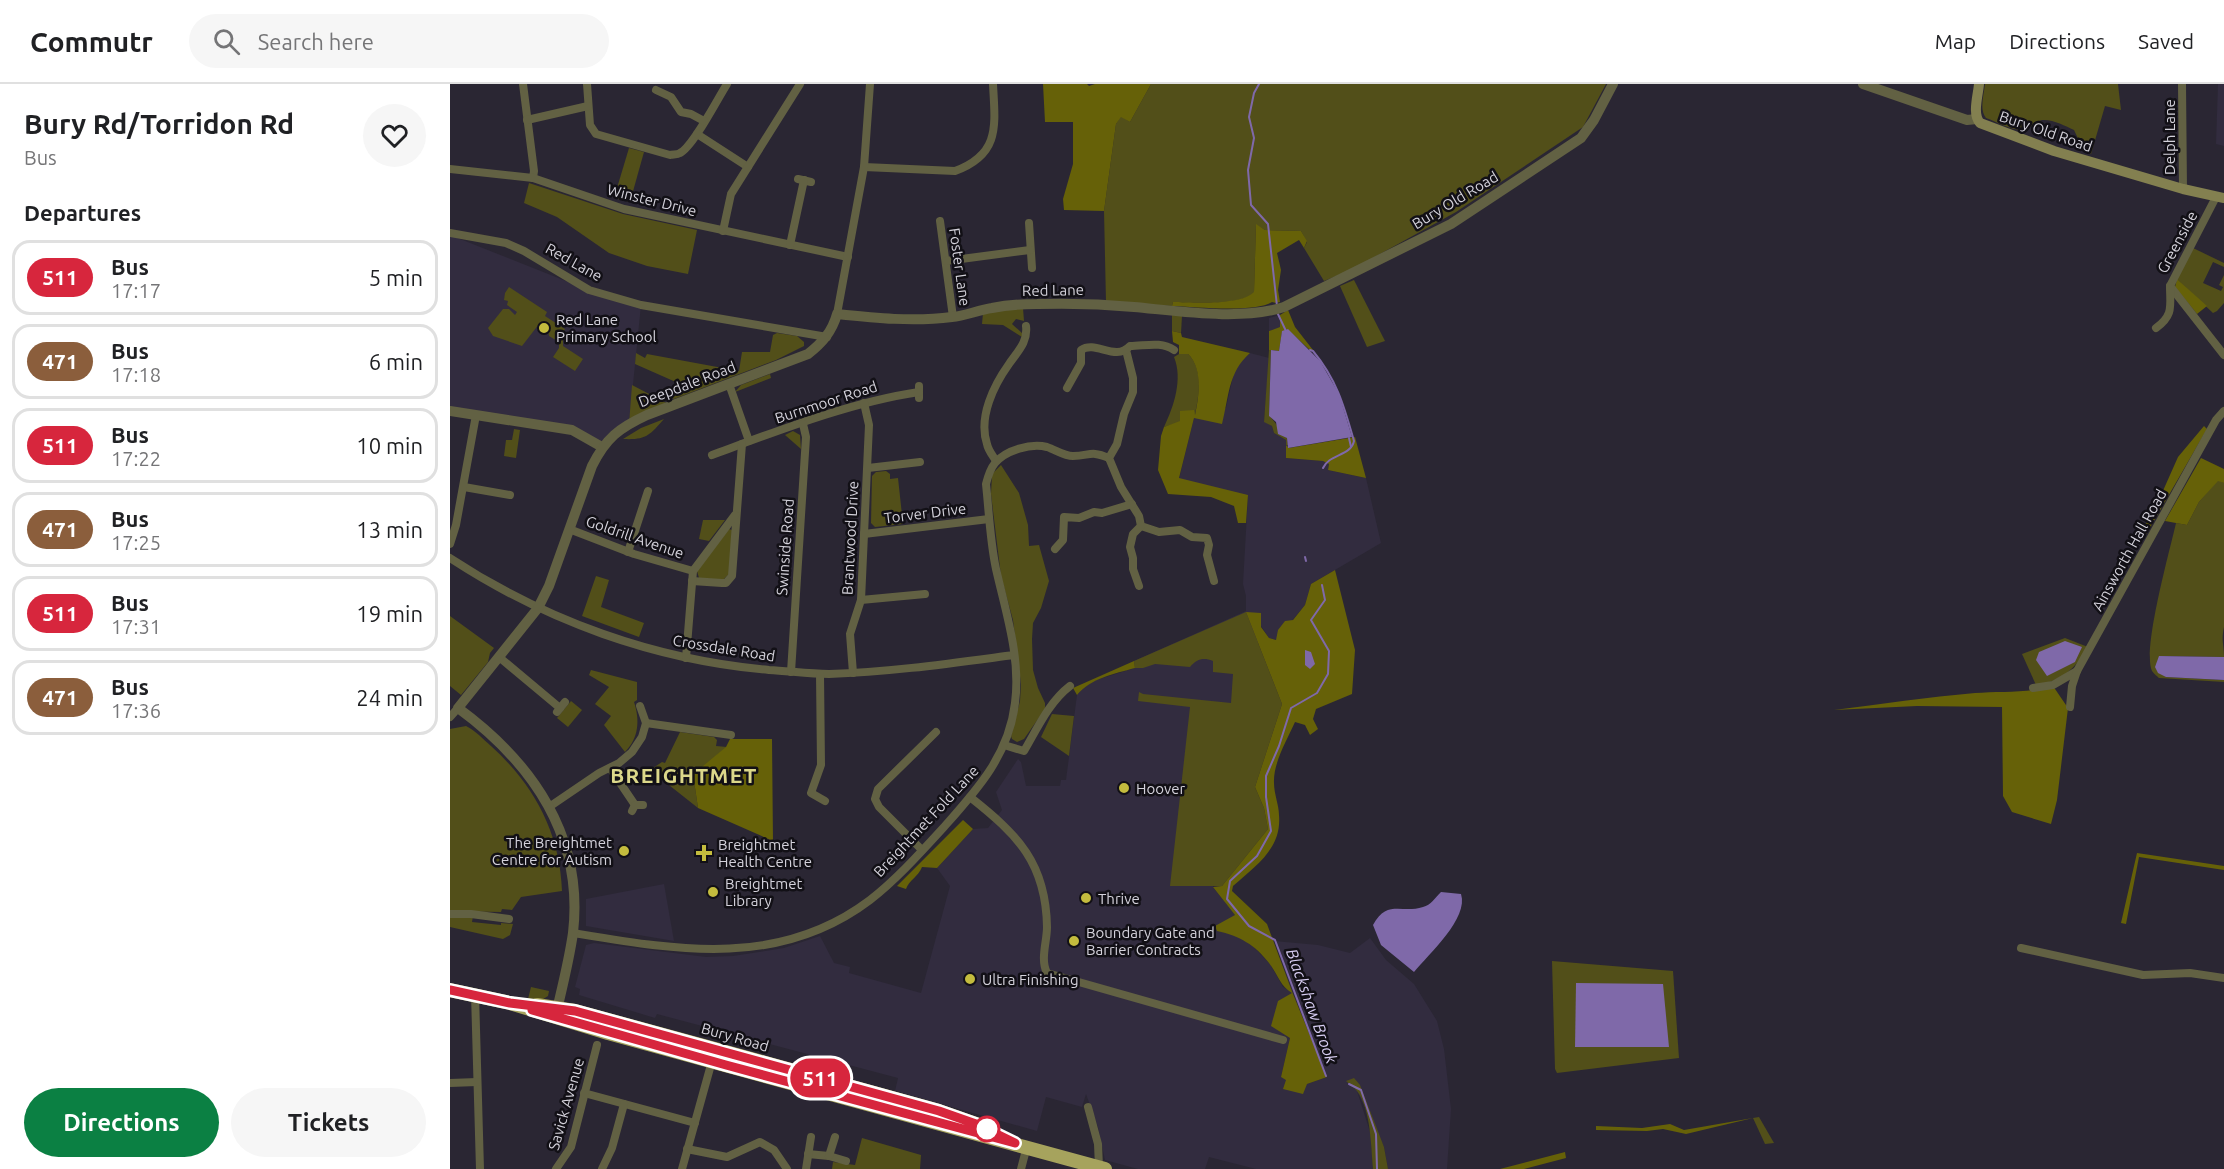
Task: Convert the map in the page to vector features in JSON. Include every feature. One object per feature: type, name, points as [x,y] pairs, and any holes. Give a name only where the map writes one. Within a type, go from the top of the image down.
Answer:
[{"type":"highway","name":"Bury Road","points":[[450,990],[554,1012],[939,1111],[976,1124],[1021,1145],[1102,1168]]},
{"type":"highway","name":"Bury Road","points":[[554,1012],[575,1011],[714,1055]]},
{"type":"main road","points":[[1977,119],[1979,84]]},
{"type":"main road","name":"Bury Old Road","points":[[1977,119],[1986,126],[2054,151],[2220,198]]},
{"type":"street","points":[[523,84],[533,178]]},
{"type":"street","points":[[587,84],[590,125],[596,134],[670,155],[680,153],[697,134],[727,84]]},
{"type":"street","points":[[723,231],[731,194],[800,84]]},
{"type":"street","name":"Deepdale Road","points":[[454,713],[538,608],[549,586],[592,466],[602,447],[613,435],[628,424],[807,354],[827,337],[837,315],[864,167],[870,84]]},
{"type":"street","points":[[864,167],[955,171],[969,166],[980,158],[993,138],[995,125],[993,84]]},
{"type":"street","name":"Bury Old Road","points":[[1269,312],[1284,307],[1450,224],[1581,138],[1594,120],[1613,84]]},
{"type":"street","name":"Bury Old Road","points":[[1863,84],[1967,120],[1977,119]]},
{"type":"street","name":"Delph Lane","points":[[2182,84],[2183,189]]},
{"type":"street","points":[[654,90],[671,97],[681,112],[704,121]]},
{"type":"street","points":[[527,120],[588,106]]},
{"type":"street","points":[[677,121],[681,112]]},
{"type":"street","points":[[697,134],[748,167]]},
{"type":"street","name":"Winster Drive","points":[[450,169],[533,178],[624,209],[848,257]]},
{"type":"street","points":[[790,245],[804,180]]},
{"type":"street","name":"Greenside","points":[[2220,198],[2170,286],[2224,355]]},
{"type":"street","name":"Foster Lane","points":[[940,221],[953,317]]},
{"type":"street","points":[[1029,223],[1032,268]]},
{"type":"street","name":"Red Lane","points":[[450,233],[506,243],[524,251],[589,290],[641,305],[827,337]]},
{"type":"street","points":[[946,261],[1030,250]]},
{"type":"street","points":[[2156,328],[2167,320],[2170,310],[2170,286]]},
{"type":"street","name":"Red Lane","points":[[837,315],[891,320],[953,317],[992,308],[1083,303],[1185,312],[1269,312]]},
{"type":"street","points":[[1026,326],[1026,339],[1002,374],[988,405],[985,426],[987,445],[996,461],[1025,447],[1035,445],[1072,457],[1091,453],[1109,458]]},
{"type":"street","points":[[1066,390],[1081,363],[1081,350],[1092,346],[1115,353],[1126,350],[1130,346],[1156,344],[1168,346],[1174,350]]},
{"type":"street","points":[[1109,458],[1117,444],[1124,414],[1133,392],[1133,378],[1126,350]]},
{"type":"street","points":[[692,581],[722,583],[732,576],[736,513],[745,442],[729,384]]},
{"type":"street","name":"Burnmoor Road","points":[[721,462],[716,454],[745,442],[864,403],[919,392]]},
{"type":"street","name":"Brantwood Drive","points":[[854,672],[851,630],[861,600],[870,425],[864,403]]},
{"type":"street","points":[[450,411],[572,430],[602,447]]},
{"type":"street","name":"Ainsworth Hall Road","points":[[2070,707],[2072,686],[2077,671],[2216,420],[2224,411]]},
{"type":"street","points":[[450,544],[464,487],[476,415]]},
{"type":"street","name":"Swinside Road","points":[[791,672],[806,437],[803,424]]},
{"type":"street","points":[[1109,458],[1121,487],[1139,516],[1141,526]]},
{"type":"street","name":"Breightmet Fold Lane","points":[[573,933],[690,950],[741,950],[803,935],[845,916],[869,900],[922,850],[970,797],[990,773],[1004,745],[1015,703],[1014,655],[1009,618],[996,568],[986,484],[989,472],[996,461]]},
{"type":"street","points":[[868,468],[920,462]]},
{"type":"street","points":[[893,465],[894,475]]},
{"type":"street","points":[[464,487],[510,495]]},
{"type":"street","points":[[628,552],[648,492]]},
{"type":"street","points":[[1055,551],[1063,540],[1061,516],[1079,518],[1094,512],[1102,513],[1132,504]]},
{"type":"street","points":[[686,658],[693,571],[736,513]]},
{"type":"street","name":"Torver Drive","points":[[864,534],[989,519]]},
{"type":"street","points":[[1141,526],[1159,532],[1180,530],[1192,537],[1207,538],[1209,545],[1207,555],[1214,582]]},
{"type":"street","points":[[1139,588],[1132,569],[1133,558],[1130,547],[1133,534],[1141,526]]},
{"type":"street","name":"Goldrill Avenue","points":[[569,529],[628,552],[693,571]]},
{"type":"street","name":"Crossdale Road","points":[[450,558],[538,608],[625,642],[686,658],[737,667],[820,674],[934,666],[1014,655]]},
{"type":"street","points":[[861,600],[925,594]]},
{"type":"street","points":[[499,657],[561,707]]},
{"type":"street","points":[[2033,688],[2053,685],[2077,671]]},
{"type":"street","points":[[820,674],[821,761],[820,771],[811,793],[825,801]]},
{"type":"street","points":[[1004,745],[1024,751],[1053,703],[1070,686]]},
{"type":"street","points":[[549,807],[632,752],[642,737],[646,723],[640,706]]},
{"type":"street","points":[[454,713],[511,753],[549,807],[565,843],[571,868],[573,933],[565,992],[575,1011]]},
{"type":"street","points":[[646,723],[726,736]]},
{"type":"street","points":[[922,850],[879,807],[875,799],[878,789],[936,732]]},
{"type":"street","points":[[910,745],[916,752]]},
{"type":"street","points":[[610,768],[636,807]]},
{"type":"street","points":[[970,797],[1014,834],[1036,867],[1043,887],[1046,910],[1044,959],[1047,973],[1283,1040]]},
{"type":"street","points":[[450,914],[509,919]]},
{"type":"street","points":[[2021,948],[2143,975],[2190,973],[2224,978]]},
{"type":"street","points":[[554,1012],[567,967]]},
{"type":"street","points":[[474,994],[480,1169]]},
{"type":"street","name":"Savick Avenue","points":[[556,1169],[571,1147],[597,1045]]},
{"type":"street","points":[[682,1169],[714,1055]]},
{"type":"street","points":[[450,1083],[477,1082]]},
{"type":"street","points":[[585,1093],[695,1123]]},
{"type":"street","points":[[602,1169],[612,1148],[624,1104]]},
{"type":"street","points":[[1088,1107],[1102,1168]]},
{"type":"street","points":[[760,1133],[760,1142]]},
{"type":"street","points":[[806,1169],[811,1137]]},
{"type":"street","points":[[830,1156],[836,1137]]},
{"type":"street","points":[[687,1149],[727,1157],[760,1142]]},
{"type":"street","points":[[760,1142],[774,1150],[789,1168]]},
{"type":"street","points":[[1021,1145],[1021,1169]]},
{"type":"street","points":[[808,1154],[830,1156],[846,1161]]},
{"type":"shaded area","points":[[1043,84],[1087,84],[1089,86],[1095,84],[1151,84],[1130,122],[1121,117],[1116,124],[1104,211],[1064,210],[1063,199],[1073,164],[1073,122],[1045,122]]},
{"type":"shaded area","points":[[1151,84],[1606,84],[1583,127],[1456,212],[1351,270],[1324,281],[1304,248],[1307,242],[1301,231],[1265,230],[1256,225],[1254,293],[1247,297],[1227,302],[1173,302],[1172,306],[1106,302],[1104,211],[1116,124],[1121,116],[1130,122]]},
{"type":"shaded area","points":[[1985,84],[2118,84],[2121,110],[2105,106],[2091,154],[2081,145],[2074,130],[2055,122],[2040,120],[2028,129],[2020,130],[1986,118],[1982,106]]},
{"type":"shaded area","points":[[2218,84],[2224,84],[2224,146],[2216,144]]},
{"type":"shaded area","points":[[629,148],[644,152],[630,202],[614,198]]},
{"type":"shaded area","points":[[529,183],[623,214],[697,230],[688,274],[647,266],[609,253],[557,217],[524,203]]},
{"type":"shaded area","points":[[1256,224],[1265,230],[1301,231],[1307,241],[1304,248],[1299,240],[1277,253],[1281,270],[1278,290],[1280,302],[1239,308],[1172,306],[1173,302],[1227,301],[1254,292]]},
{"type":"shaded area","name":"Red Lane Primary School","points":[[450,235],[596,293],[641,305],[629,424],[602,447],[584,436],[450,411]]},
{"type":"shaded area","points":[[2193,248],[2224,263],[2224,267],[2213,262],[2203,283],[2221,291],[2223,287],[2219,285],[2224,275],[2224,303],[2213,313],[2177,279]]},
{"type":"shaded area","points":[[2177,279],[2207,306],[2197,314],[2175,287]]},
{"type":"shaded area","points":[[1354,280],[1385,341],[1367,347],[1340,286]]},
{"type":"shaded area","points":[[509,287],[547,312],[545,316],[565,329],[563,346],[583,359],[575,371],[553,357],[559,348],[559,342],[549,336],[548,330],[539,324],[522,346],[493,336],[488,328],[503,309],[509,309],[515,315],[517,312],[507,305],[508,301],[504,300]]},
{"type":"shaded area","points":[[1023,308],[1024,321],[1016,319],[1012,324],[1022,333],[1022,337],[1003,325],[982,324],[983,313]]},
{"type":"shaded area","points":[[1288,310],[1295,327],[1313,350],[1310,350],[1287,329],[1282,332],[1279,351],[1269,350],[1269,331],[1280,327],[1280,315]]},
{"type":"shaded area","points":[[1172,315],[1182,316],[1181,333],[1172,331]]},
{"type":"shaded area","points":[[1280,315],[1281,327],[1269,331],[1269,318]]},
{"type":"shaded area","points":[[1288,329],[1320,361],[1339,394],[1352,437],[1288,448],[1287,438],[1278,434],[1276,422],[1269,416],[1271,350],[1279,351],[1282,331]]},
{"type":"shaded area","points":[[1172,331],[1181,333],[1182,337],[1250,353],[1237,368],[1233,377],[1222,424],[1194,418],[1179,478],[1248,495],[1246,523],[1238,523],[1234,506],[1211,497],[1168,494],[1158,470],[1164,427],[1180,421],[1180,411],[1194,410],[1195,415],[1198,400],[1199,383],[1196,367],[1188,354],[1179,354],[1179,345],[1173,342]]},
{"type":"shaded area","points":[[777,333],[797,336],[804,342],[804,346],[776,360],[674,399],[672,398],[678,383],[635,364],[636,353],[645,358],[647,354],[739,371],[742,352],[770,352],[773,335]]},
{"type":"shaded area","points":[[1269,350],[1271,350],[1269,415],[1287,438],[1288,445],[1286,445],[1286,440],[1274,433],[1272,426],[1264,422]]},
{"type":"shaded area","points":[[1250,353],[1269,358],[1264,421],[1272,426],[1274,433],[1286,440],[1286,458],[1323,461],[1329,463],[1328,470],[1366,478],[1381,543],[1311,584],[1305,605],[1276,640],[1269,638],[1261,626],[1213,887],[1235,915],[1218,931],[1236,935],[1248,941],[1270,964],[1283,987],[1292,992],[1274,941],[1318,945],[1350,953],[1370,938],[1386,960],[1414,984],[1437,1021],[1444,1049],[1451,1109],[1447,1169],[1388,1169],[1384,1147],[1357,1091],[1371,1135],[1373,1169],[1256,1169],[1209,1157],[1205,1169],[1138,1169],[1105,1160],[1098,1127],[1086,1094],[1082,1107],[1046,1097],[1037,1131],[895,1091],[898,1078],[657,1014],[655,1018],[579,995],[580,989],[575,987],[586,945],[594,943],[706,957],[733,956],[784,948],[820,936],[834,963],[850,967],[849,973],[921,993],[950,886],[937,868],[973,829],[988,828],[1002,810],[996,792],[1018,759],[1021,762],[1026,786],[1060,786],[1061,780],[1066,780],[1077,695],[1083,687],[1096,680],[1135,668],[1134,661],[1246,611],[1243,584],[1248,496],[1179,479],[1194,418],[1226,408],[1234,372],[1240,362]],"holes":[[[1293,994],[1327,1077],[1307,1084],[1281,1077],[1290,1038],[1276,1027]]]},
{"type":"shaded area","points":[[1179,354],[1188,354],[1196,368],[1199,393],[1196,410],[1194,418],[1164,427],[1176,392],[1178,374],[1174,357]]},
{"type":"shaded area","points":[[770,374],[771,378],[735,392],[741,385]]},
{"type":"shaded area","points":[[632,385],[672,406],[629,424]]},
{"type":"shaded area","points":[[664,419],[642,438],[623,439],[641,428]]},
{"type":"shaded area","points":[[2204,426],[2207,429],[2144,538],[2140,535],[2178,457]]},
{"type":"shaded area","points":[[514,429],[520,430],[516,458],[504,456],[506,440],[512,440]]},
{"type":"shaded area","points":[[793,431],[800,435],[801,449],[785,435]]},
{"type":"shaded area","points":[[1355,437],[1366,478],[1328,470],[1329,464],[1323,461],[1286,458],[1286,445],[1289,448]]},
{"type":"shaded area","points":[[2201,458],[2224,469],[2224,483],[2218,481],[2199,502],[2187,525],[2165,521]]},
{"type":"shaded area","points":[[1001,465],[1019,493],[1028,525],[1029,546],[1039,545],[1049,581],[1041,608],[1033,623],[1032,639],[1033,670],[1045,709],[1024,739],[1017,742],[1011,736],[1020,701],[1021,684],[1013,620],[1001,576],[991,494],[992,474]]},
{"type":"shaded area","points":[[886,471],[890,474],[890,479],[898,478],[903,524],[875,527],[871,523],[872,476],[876,472]]},
{"type":"shaded area","points":[[2218,480],[2224,483],[2224,657],[2159,656],[2166,677],[2224,680],[2224,682],[2159,678],[2152,671],[2151,643],[2158,599],[2176,523],[2187,525],[2199,502]]},
{"type":"shaded area","points":[[703,520],[725,520],[709,541],[699,539]]},
{"type":"shaded area","points":[[729,529],[732,530],[730,573],[723,580],[699,578],[697,571]]},
{"type":"shaded area","points":[[1335,570],[1355,650],[1352,694],[1316,709],[1313,719],[1318,729],[1310,735],[1305,725],[1295,722],[1281,752],[1274,775],[1279,815],[1276,838],[1265,856],[1233,886],[1232,891],[1267,924],[1327,1077],[1307,1084],[1303,1094],[1283,1089],[1286,1080],[1281,1077],[1290,1038],[1271,1026],[1278,1001],[1292,993],[1282,984],[1264,957],[1252,946],[1217,931],[1215,926],[1235,915],[1213,887],[1222,886],[1268,829],[1264,808],[1255,787],[1282,704],[1246,612],[1261,613],[1261,627],[1269,638],[1276,640],[1278,630],[1285,621],[1293,620],[1305,605],[1311,584]]},
{"type":"shaded area","points":[[596,576],[609,580],[601,607],[644,623],[639,637],[582,616]]},
{"type":"shaded area","points":[[1246,612],[1282,704],[1255,787],[1264,808],[1268,829],[1222,886],[1170,886],[1190,707],[1138,701],[1139,692],[1231,703],[1233,674],[1213,672],[1213,661],[1206,659],[1190,667],[1155,664],[1135,668],[1134,661]]},
{"type":"shaded area","points":[[450,616],[494,648],[488,662],[461,695],[450,686]]},
{"type":"shaded area","points":[[2065,638],[2088,647],[2067,673],[2036,685],[2022,654]]},
{"type":"shaded area","points":[[2065,641],[2082,647],[2075,662],[2047,676],[2036,660],[2039,652]]},
{"type":"shaded area","points":[[1305,650],[1311,652],[1315,664],[1310,669],[1305,665]]},
{"type":"shaded area","points":[[2159,656],[2224,657],[2224,680],[2166,677],[2158,673],[2155,667]]},
{"type":"shaded area","points":[[1134,661],[1135,668],[1089,684],[1077,695],[1073,688]]},
{"type":"shaded area","points":[[591,670],[637,682],[637,700],[634,702],[637,715],[636,735],[625,752],[604,725],[611,716],[595,704],[609,687],[589,675]]},
{"type":"shaded area","points":[[2053,686],[2068,708],[2057,800],[2051,824],[2012,812],[2003,796],[2002,707],[1917,706],[1834,710],[1940,696],[2025,691]]},
{"type":"shaded area","points":[[571,701],[582,710],[568,727],[557,718]]},
{"type":"shaded area","points":[[1052,714],[1074,716],[1069,756],[1041,737]]},
{"type":"shaded area","points":[[466,726],[506,761],[520,777],[542,811],[556,849],[562,891],[521,897],[512,910],[502,909],[501,912],[450,911],[450,729]]},
{"type":"shaded area","points":[[680,732],[714,737],[717,740],[716,746],[727,747],[693,774],[698,808],[650,770],[662,762],[665,763]]},
{"type":"shaded area","points":[[730,739],[772,739],[773,841],[698,808],[693,774],[726,747]]},
{"type":"shaded area","points":[[963,820],[973,829],[937,868],[922,867],[906,889],[897,886]]},
{"type":"shaded area","points":[[2137,853],[2224,866],[2224,870],[2139,857],[2126,924],[2121,923]]},
{"type":"shaded area","points":[[664,884],[674,941],[586,926],[586,899]]},
{"type":"shaded area","points":[[1441,892],[1461,894],[1462,904],[1459,914],[1438,946],[1414,972],[1381,945],[1373,925],[1384,912],[1426,906]]},
{"type":"shaded area","points":[[450,915],[473,916],[472,922],[513,924],[510,935],[503,939],[450,927]]},
{"type":"shaded area","points":[[1552,961],[1673,971],[1679,1058],[1557,1073],[1555,1069]]},
{"type":"shaded area","points":[[1576,983],[1663,984],[1669,1047],[1575,1047]]},
{"type":"shaded area","points":[[531,987],[549,991],[548,996],[540,1001],[528,999]]},
{"type":"shaded area","points":[[1354,1078],[1360,1085],[1384,1147],[1388,1169],[1373,1169],[1370,1128],[1365,1108],[1357,1091],[1346,1081]]},
{"type":"shaded area","points":[[1759,1117],[1774,1143],[1765,1144],[1753,1118]]},
{"type":"shaded area","points":[[1753,1118],[1686,1134],[1663,1129],[1596,1130],[1596,1126],[1642,1128],[1670,1124],[1684,1130]]},
{"type":"shaded area","points":[[862,1138],[921,1155],[920,1169],[832,1169],[833,1162],[855,1165]]},
{"type":"shaded area","points":[[1565,1152],[1566,1158],[1524,1169],[1500,1169]]},
{"type":"waterway","name":"Blackshaw Brook","points":[[1259,84],[1254,93],[1249,117],[1254,138],[1248,170],[1251,205],[1268,224],[1277,306]]},
{"type":"waterway","name":"Blackshaw Brook","points":[[1277,312],[1286,331]]},
{"type":"waterway","name":"Blackshaw Brook","points":[[1310,350],[1313,351],[1334,383],[1354,441],[1349,450],[1330,460],[1323,468]]},
{"type":"waterway","name":"Blackshaw Brook","points":[[1349,438],[1351,447]]},
{"type":"waterway","name":"Blackshaw Brook","points":[[1305,557],[1306,561]]},
{"type":"waterway","name":"Blackshaw Brook","points":[[1322,585],[1325,600],[1311,620],[1329,651],[1328,674],[1317,693],[1291,708],[1279,746],[1266,776],[1266,797],[1271,831],[1257,856],[1230,881],[1227,899],[1249,926],[1275,940],[1326,1076]]},
{"type":"waterway","name":"Blackshaw Brook","points":[[1349,1084],[1361,1090],[1376,1134],[1377,1169]]},
{"type":"bus line","name":"511","points":[[450,990],[510,1003],[575,1011],[939,1111],[976,1124],[1015,1143],[532,1010]]},
{"type":"place","name":"Red Lane Primary School","points":[[544,328]]},
{"type":"place","name":"Hoover","points":[[1124,788]]},
{"type":"place","name":"The Breightmet Centre for Autism","points":[[624,851]]},
{"type":"place","name":"Breightmet Health Centre","points":[[704,853]]},
{"type":"place","name":"Breightmet Library","points":[[713,892]]},
{"type":"place","name":"Thrive","points":[[1086,898]]},
{"type":"place","name":"Boundary Gate and Barrier Contracts","points":[[1074,941]]},
{"type":"place","name":"Ultra Finishing","points":[[970,979]]},
{"type":"district","name":"BREIGHTMET","points":[[684,775]]}]
